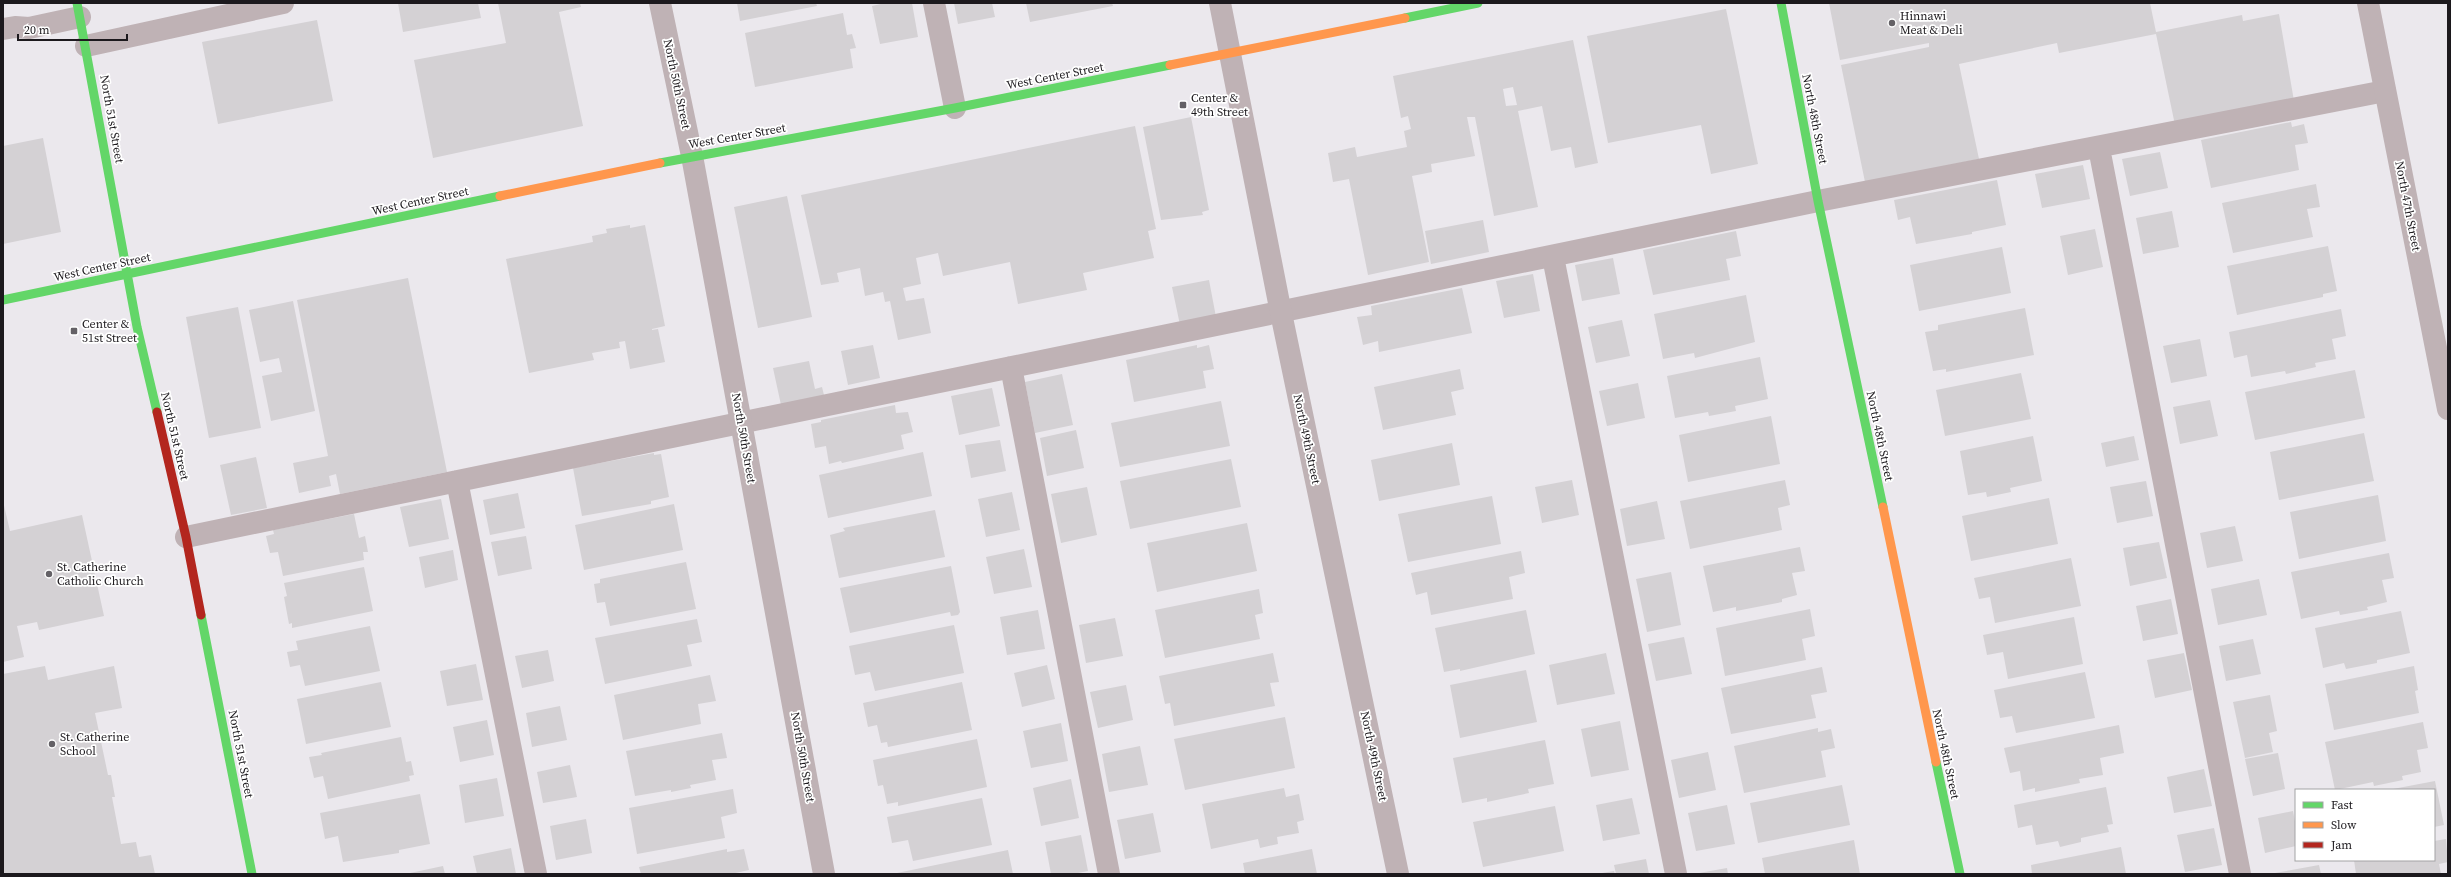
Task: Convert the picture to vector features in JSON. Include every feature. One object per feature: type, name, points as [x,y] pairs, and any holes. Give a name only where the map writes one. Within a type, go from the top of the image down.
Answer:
[{"type":"street","points":[[86,46],[283,3]]},
{"type":"street","name":"North 50th Street","points":[[660,3],[692,156],[824,874]]},
{"type":"street","points":[[934,3],[955,108]]},
{"type":"street","name":"North 49th Street","points":[[1220,3],[1281,312],[1398,874]]},
{"type":"street","name":"West Center Street","points":[[3,300],[692,156],[955,108],[1478,3]]},
{"type":"street","name":"North 48th Street","points":[[1781,3],[1818,202],[1960,874]]},
{"type":"street","name":"North 47th Street","points":[[2368,3],[2448,409]]},
{"type":"street","points":[[3,30],[15,27],[29,28],[79,10]]},
{"type":"street","name":"North 51st Street","points":[[79,10],[126,274],[186,537],[252,874]]},
{"type":"street","points":[[186,537],[1818,202],[2385,91]]},
{"type":"street","points":[[2099,148],[2240,874]]},
{"type":"street","points":[[1553,257],[1676,874]]},
{"type":"street","points":[[1011,367],[1109,874]]},
{"type":"street","points":[[457,481],[536,874]]},
{"type":"building","points":[[398,3],[478,3],[481,18],[403,32]]},
{"type":"building","points":[[498,3],[580,3],[581,7],[559,12],[583,126],[433,158],[414,60],[506,43]]},
{"type":"building","points":[[737,3],[816,3],[817,6],[740,21]]},
{"type":"building","points":[[885,3],[912,3],[918,37],[880,44],[872,6]]},
{"type":"building","points":[[954,3],[992,3],[995,17],[958,24]]},
{"type":"building","points":[[1026,3],[1112,3],[1113,6],[1030,22]]},
{"type":"building","points":[[1829,3],[2150,3],[2156,32],[2242,15],[2243,21],[2279,14],[2294,101],[2175,125],[2156,34],[2059,53],[2057,43],[1959,64],[1979,159],[1865,182],[1841,65],[1929,47],[1929,43],[1840,60]]},
{"type":"building","points":[[1726,9],[1758,164],[1711,174],[1701,125],[1608,143],[1587,36]]},
{"type":"building","points":[[843,13],[847,35],[852,34],[856,48],[850,49],[853,68],[755,87],[745,33]]},
{"type":"building","points":[[317,20],[333,101],[218,124],[202,42]]},
{"type":"building","points":[[1573,40],[1598,163],[1575,168],[1571,147],[1551,151],[1542,106],[1518,111],[1538,207],[1494,216],[1475,117],[1467,117],[1475,156],[1431,164],[1432,172],[1412,176],[1429,262],[1368,275],[1349,179],[1333,182],[1328,153],[1355,147],[1357,157],[1407,147],[1404,131],[1411,129],[1408,116],[1401,118],[1393,76]],"holes":[[[1513,87],[1517,105],[1506,106],[1503,89]]]},
{"type":"building","points":[[1191,117],[1209,210],[1202,212],[1203,215],[1161,220],[1143,127]]},
{"type":"building","points":[[2291,122],[2292,127],[2304,124],[2308,143],[2295,145],[2299,170],[2211,188],[2201,140]]},
{"type":"building","points":[[1135,126],[1156,229],[1148,231],[1154,258],[1083,273],[1087,290],[1018,304],[1010,262],[943,276],[938,253],[916,258],[921,284],[903,288],[906,301],[924,298],[931,333],[898,340],[890,301],[885,302],[883,292],[865,296],[860,268],[837,273],[839,282],[821,285],[801,195]]},
{"type":"building","points":[[43,138],[61,232],[3,244],[3,146]]},
{"type":"building","points":[[2160,152],[2168,188],[2130,196],[2122,159]]},
{"type":"building","points":[[2083,165],[2090,199],[2042,208],[2035,174]]},
{"type":"building","points":[[1997,180],[2006,225],[1972,232],[1972,234],[1916,244],[1910,217],[1898,220],[1894,200]]},
{"type":"building","points":[[2316,184],[2320,207],[2307,209],[2313,237],[2233,253],[2222,203]]},
{"type":"building","points":[[787,196],[812,317],[758,328],[734,207]]},
{"type":"building","points":[[2172,211],[2179,247],[2143,254],[2136,218]]},
{"type":"building","points":[[1483,220],[1489,252],[1431,264],[1425,231]]},
{"type":"building","points":[[630,225],[630,228],[645,225],[665,326],[652,330],[658,329],[665,362],[630,369],[625,341],[619,342],[620,348],[592,353],[594,360],[529,373],[506,259],[593,242],[592,236],[607,233],[606,229]]},
{"type":"building","points":[[2095,229],[2103,267],[2068,275],[2060,236]]},
{"type":"building","points":[[1736,231],[1741,256],[1726,259],[1730,280],[1653,295],[1643,250]]},
{"type":"building","points":[[2328,246],[2337,291],[2323,294],[2323,297],[2237,315],[2227,266]]},
{"type":"building","points":[[2002,247],[2011,293],[1919,311],[1910,265]]},
{"type":"building","points":[[1613,258],[1620,294],[1582,301],[1575,265]]},
{"type":"building","points":[[1533,274],[1540,311],[1504,318],[1496,281]]},
{"type":"building","points":[[408,278],[447,472],[340,494],[336,474],[329,476],[331,486],[299,493],[293,463],[328,456],[297,300]]},
{"type":"building","points":[[1209,280],[1216,317],[1180,325],[1172,287]]},
{"type":"building","points":[[1462,288],[1472,333],[1379,352],[1378,341],[1363,345],[1357,317],[1372,315],[1371,306]]},
{"type":"building","points":[[1746,295],[1755,342],[1695,358],[1694,353],[1663,359],[1654,314]]},
{"type":"building","points":[[293,301],[315,411],[271,421],[262,376],[282,372],[279,358],[260,362],[249,310]]},
{"type":"building","points":[[238,307],[261,428],[209,438],[186,317]]},
{"type":"building","points":[[2025,308],[2034,355],[1946,372],[1946,369],[1933,371],[1925,332],[1938,330],[1938,325]]},
{"type":"building","points":[[2341,309],[2346,336],[2332,339],[2336,359],[2315,363],[2316,367],[2286,374],[2285,371],[2251,377],[2247,355],[2234,358],[2229,332]]},
{"type":"building","points":[[1622,320],[1630,356],[1596,363],[1588,327]]},
{"type":"building","points":[[2200,339],[2207,376],[2171,383],[2163,346]]},
{"type":"building","points":[[873,345],[880,378],[848,385],[841,351]]},
{"type":"building","points":[[1197,345],[1197,348],[1209,345],[1214,369],[1203,371],[1206,388],[1134,402],[1126,360]]},
{"type":"building","points":[[1760,357],[1768,399],[1735,406],[1736,411],[1709,416],[1708,412],[1675,418],[1667,376]]},
{"type":"building","points":[[809,361],[815,389],[822,387],[824,395],[781,405],[773,368]]},
{"type":"building","points":[[1460,369],[1464,389],[1451,392],[1456,415],[1383,430],[1374,387]]},
{"type":"building","points":[[2355,370],[2365,418],[2255,440],[2245,392]]},
{"type":"building","points":[[2021,373],[2031,419],[1945,436],[1936,390]]},
{"type":"building","points":[[1062,374],[1073,425],[1035,433],[1025,382]]},
{"type":"building","points":[[1638,383],[1645,418],[1607,426],[1599,391]]},
{"type":"building","points":[[992,388],[1000,426],[959,435],[951,396]]},
{"type":"building","points":[[2210,400],[2218,436],[2180,444],[2173,407]]},
{"type":"building","points":[[1221,401],[1230,446],[1120,467],[1111,423]]},
{"type":"building","points":[[895,405],[896,413],[908,412],[913,432],[901,435],[904,449],[842,463],[841,461],[829,464],[826,446],[815,448],[811,424],[821,422],[821,420]]},
{"type":"building","points":[[1771,416],[1780,464],[1688,482],[1679,435]]},
{"type":"building","points":[[1076,430],[1084,468],[1047,476],[1040,438]]},
{"type":"building","points":[[2364,433],[2374,481],[2279,500],[2270,452]]},
{"type":"building","points":[[2033,436],[2042,481],[2010,488],[2011,492],[1987,497],[1986,492],[1968,495],[1960,451]]},
{"type":"building","points":[[2134,436],[2139,460],[2106,467],[2101,443]]},
{"type":"building","points":[[1000,440],[1006,471],[971,478],[965,445]]},
{"type":"building","points":[[1452,443],[1460,485],[1379,501],[1371,460]]},
{"type":"building","points":[[923,452],[932,496],[828,518],[819,475]]},
{"type":"building","points":[[654,453],[654,455],[661,454],[669,497],[651,501],[651,504],[582,516],[573,468]]},
{"type":"building","points":[[256,457],[267,508],[231,515],[220,465]]},
{"type":"building","points":[[1231,459],[1241,507],[1130,529],[1120,481]]},
{"type":"building","points":[[1572,480],[1579,515],[1542,523],[1535,487]]},
{"type":"building","points":[[1785,480],[1790,505],[1778,508],[1782,530],[1690,549],[1680,501]]},
{"type":"building","points":[[2146,481],[2153,516],[2117,523],[2110,487]]},
{"type":"building","points":[[1087,487],[1097,535],[1061,543],[1051,494]]},
{"type":"building","points":[[1012,492],[1020,530],[986,537],[978,499]]},
{"type":"building","points":[[518,493],[525,528],[490,535],[483,500]]},
{"type":"building","points":[[2378,495],[2386,541],[2299,559],[2290,512]]},
{"type":"building","points":[[1492,496],[1501,544],[1408,562],[1398,514]]},
{"type":"building","points":[[2049,498],[2058,544],[1971,561],[1962,516]]},
{"type":"building","points":[[441,499],[449,539],[409,547],[400,507]]},
{"type":"building","name":"St. Catherine Catholic Church","points":[[3,501],[10,531],[82,515],[104,616],[39,630],[37,622],[17,626],[24,657],[3,662]]},
{"type":"building","points":[[1657,501],[1665,539],[1627,546],[1620,509]]},
{"type":"building","points":[[674,504],[683,550],[584,570],[575,525]]},
{"type":"building","points":[[935,510],[945,557],[839,578],[830,535],[845,531],[843,528]]},
{"type":"building","points":[[354,514],[359,538],[365,536],[368,552],[363,552],[364,560],[283,576],[278,552],[270,553],[266,536],[274,534],[273,530]]},
{"type":"building","points":[[1247,523],[1257,571],[1157,592],[1147,543]]},
{"type":"building","points":[[2235,526],[2243,561],[2207,568],[2200,533]]},
{"type":"building","points":[[526,536],[532,569],[498,576],[491,542]]},
{"type":"building","points":[[2159,542],[2167,578],[2130,586],[2123,548]]},
{"type":"building","points":[[1800,547],[1805,571],[1792,573],[1797,595],[1782,599],[1782,602],[1736,611],[1736,607],[1713,612],[1703,566]]},
{"type":"building","points":[[1024,549],[1032,587],[994,594],[986,557]]},
{"type":"building","points":[[453,550],[458,580],[425,588],[419,557]]},
{"type":"building","points":[[1521,551],[1525,573],[1509,577],[1513,599],[1431,615],[1427,592],[1416,595],[1411,573]]},
{"type":"building","points":[[2389,553],[2394,578],[2382,580],[2387,602],[2367,607],[2368,610],[2340,615],[2339,611],[2301,619],[2291,572]]},
{"type":"building","points":[[2071,558],[2081,606],[1995,623],[1990,597],[1979,599],[1974,578]]},
{"type":"building","points":[[686,562],[696,609],[610,626],[605,602],[597,603],[594,584],[600,583],[600,579]]},
{"type":"building","points":[[951,566],[960,612],[958,615],[951,616],[950,612],[850,633],[840,588]]},
{"type":"building","points":[[364,567],[373,611],[292,628],[292,623],[289,624],[284,597],[287,596],[284,583]]},
{"type":"building","points":[[1671,572],[1681,625],[1647,632],[1636,579]]},
{"type":"building","points":[[2259,579],[2267,615],[2218,625],[2211,589]]},
{"type":"building","points":[[1259,589],[1263,613],[1255,615],[1260,639],[1165,658],[1155,610]]},
{"type":"building","points":[[2171,599],[2178,634],[2143,641],[2136,606]]},
{"type":"building","points":[[1810,609],[1815,636],[1802,639],[1806,660],[1725,676],[1716,628]]},
{"type":"building","points":[[1038,610],[1045,649],[1007,655],[1000,617]]},
{"type":"building","points":[[1526,610],[1535,654],[1460,671],[1460,669],[1444,672],[1435,628]]},
{"type":"building","points":[[2401,611],[2410,653],[2377,660],[2377,663],[2346,669],[2344,663],[2323,668],[2315,628]]},
{"type":"building","points":[[2074,617],[2083,664],[2008,679],[2003,652],[1987,655],[1983,635]]},
{"type":"building","points":[[1115,618],[1123,656],[1086,663],[1079,625]]},
{"type":"building","points":[[697,619],[702,642],[687,645],[692,666],[605,684],[595,638]]},
{"type":"building","points":[[954,625],[964,673],[875,691],[870,672],[855,675],[849,646]]},
{"type":"building","points":[[370,626],[380,671],[305,686],[300,665],[290,667],[287,652],[298,650],[296,641]]},
{"type":"building","points":[[1684,637],[1692,674],[1656,681],[1648,644]]},
{"type":"building","points":[[2253,639],[2261,674],[2226,681],[2219,646]]},
{"type":"building","points":[[548,650],[554,681],[522,688],[515,656]]},
{"type":"building","points":[[1273,653],[1279,682],[1270,683],[1275,706],[1174,726],[1170,703],[1165,704],[1159,676]]},
{"type":"building","points":[[1606,653],[1615,694],[1557,705],[1549,665]]},
{"type":"building","points":[[2184,653],[2192,690],[2155,698],[2147,660]]},
{"type":"building","points":[[476,664],[483,700],[447,706],[440,671]]},
{"type":"building","points":[[1047,665],[1055,699],[1022,707],[1014,673]]},
{"type":"building","name":"St. Catherine School","points":[[45,666],[48,680],[114,666],[122,708],[95,713],[108,775],[111,775],[115,797],[112,797],[121,844],[136,842],[139,857],[151,855],[155,874],[3,874],[3,674]]},
{"type":"building","points":[[2414,666],[2418,690],[2415,691],[2419,713],[2334,730],[2325,684]]},
{"type":"building","points":[[1822,667],[1827,692],[1811,695],[1816,718],[1731,734],[1721,688]]},
{"type":"building","points":[[1526,670],[1537,722],[1460,738],[1450,685]]},
{"type":"building","points":[[2085,672],[2095,718],[2016,733],[2012,716],[2000,718],[1994,690]]},
{"type":"building","points":[[710,675],[716,701],[698,704],[701,724],[623,740],[614,695]]},
{"type":"building","points":[[381,682],[391,727],[306,744],[297,699]]},
{"type":"building","points":[[962,682],[972,730],[888,747],[887,742],[881,743],[877,725],[868,727],[863,703]]},
{"type":"building","points":[[1126,685],[1133,720],[1098,728],[1090,692]]},
{"type":"building","points":[[2270,695],[2277,731],[2269,733],[2273,752],[2245,758],[2233,702]]},
{"type":"building","points":[[560,706],[567,740],[532,747],[526,713]]},
{"type":"building","points":[[1285,717],[1295,768],[1185,790],[1174,739]]},
{"type":"building","points":[[487,720],[494,755],[460,762],[453,727]]},
{"type":"building","points":[[1620,721],[1629,770],[1591,777],[1581,729]]},
{"type":"building","points":[[2423,722],[2428,748],[2417,750],[2421,772],[2402,776],[2403,780],[2374,786],[2373,782],[2335,789],[2325,742]]},
{"type":"building","points":[[1061,723],[1068,761],[1031,768],[1023,731]]},
{"type":"building","points":[[2119,725],[2124,753],[2100,758],[2103,775],[2079,779],[2080,783],[2035,792],[2035,788],[2023,791],[2020,771],[2010,773],[2004,748]]},
{"type":"building","points":[[1818,728],[1818,732],[1831,729],[1835,748],[1821,751],[1826,777],[1744,793],[1734,746]]},
{"type":"building","points":[[722,733],[727,758],[712,760],[716,780],[690,785],[691,788],[671,792],[671,790],[635,796],[626,751]]},
{"type":"building","points":[[401,737],[406,762],[411,761],[414,775],[409,776],[410,781],[328,799],[323,776],[314,778],[309,757],[322,755],[321,753]]},
{"type":"building","points":[[977,739],[987,787],[898,806],[898,802],[887,804],[883,785],[878,786],[873,760]]},
{"type":"building","points":[[1545,740],[1554,784],[1528,789],[1529,793],[1487,802],[1487,798],[1462,803],[1453,758]]},
{"type":"building","points":[[1140,746],[1148,785],[1109,792],[1102,754]]},
{"type":"building","points":[[1708,752],[1716,790],[1679,798],[1671,760]]},
{"type":"building","points":[[2278,753],[2285,789],[2253,796],[2245,759]]},
{"type":"building","points":[[570,765],[577,797],[543,803],[537,772]]},
{"type":"building","points":[[2204,769],[2212,806],[2174,813],[2167,777]]},
{"type":"building","points":[[497,778],[504,816],[465,823],[459,785]]},
{"type":"building","points":[[1071,779],[1079,818],[1041,826],[1033,788]]},
{"type":"building","points":[[2435,781],[2444,825],[2435,827],[2435,789],[2393,789]]},
{"type":"building","points":[[1842,785],[1850,825],[1758,843],[1750,803]]},
{"type":"building","points":[[2106,787],[2113,824],[2107,825],[2109,832],[2081,838],[2081,842],[2060,847],[2058,841],[2036,845],[2032,825],[2018,828],[2014,805]]},
{"type":"building","points":[[1284,788],[1286,797],[1299,794],[1304,820],[1297,822],[1299,833],[1277,837],[1278,844],[1260,848],[1258,839],[1211,849],[1202,804]]},
{"type":"building","points":[[733,789],[737,813],[721,817],[725,838],[637,854],[629,808]]},
{"type":"building","points":[[420,794],[430,844],[399,850],[399,853],[343,862],[338,836],[325,839],[320,813]]},
{"type":"building","points":[[982,798],[992,845],[913,861],[908,840],[892,843],[887,817]]},
{"type":"building","points":[[1632,798],[1640,834],[1603,841],[1596,805]]},
{"type":"building","points":[[1727,805],[1735,844],[1696,851],[1688,813]]},
{"type":"building","points":[[1555,806],[1564,851],[1483,867],[1473,822]]},
{"type":"building","points":[[2293,811],[2295,822],[2295,846],[2265,853],[2258,818]]},
{"type":"building","points":[[1153,813],[1161,852],[1125,859],[1117,820]]},
{"type":"building","points":[[586,819],[592,853],[556,860],[550,826]]},
{"type":"building","points":[[2214,828],[2222,865],[2185,872],[2177,835]]},
{"type":"building","points":[[1081,835],[1088,871],[1073,874],[1051,874],[1045,842]]},
{"type":"building","points":[[2446,839],[2448,862],[2439,864],[2441,874],[2356,874],[2354,861],[2435,861],[2435,841]]},
{"type":"building","points":[[1854,840],[1860,874],[1765,874],[1762,858]]},
{"type":"building","points":[[2121,847],[2126,874],[2032,874],[2031,865]]},
{"type":"building","points":[[511,848],[516,874],[477,874],[473,856]]},
{"type":"building","points":[[727,849],[727,852],[744,849],[749,870],[731,874],[641,874],[639,867]]},
{"type":"building","points":[[1312,849],[1317,874],[1245,874],[1243,863]]},
{"type":"building","points":[[1008,850],[1013,874],[897,874],[897,873]]},
{"type":"building","points":[[1646,859],[1649,874],[1616,874],[1614,865]]},
{"type":"building","points":[[2319,865],[2321,874],[2275,874],[2275,873]]},
{"type":"building","points":[[443,866],[445,874],[410,874],[410,873]]},
{"type":"building","points":[[1727,868],[1728,874],[1699,874],[1699,873]]},
{"type":"building","points":[[1614,871],[1615,874],[1602,874],[1602,873]]},
{"type":"traffic: fast","points":[[77,3],[137,327],[157,412]]},
{"type":"traffic: fast","points":[[1405,18],[1478,3]]},
{"type":"traffic: fast","points":[[1781,3],[1818,201],[1883,507]]},
{"type":"traffic: fast","points":[[660,163],[955,108],[1170,65]]},
{"type":"traffic: fast","points":[[3,300],[500,196]]},
{"type":"traffic: fast","points":[[201,615],[252,874]]},
{"type":"traffic: fast","points":[[1936,762],[1960,874]]},
{"type":"traffic: slow","points":[[1170,65],[1405,18]]},
{"type":"traffic: slow","points":[[500,196],[660,163]]},
{"type":"traffic: slow","points":[[1883,507],[1936,762]]},
{"type":"traffic: jam","points":[[157,412],[186,537],[201,615]]},
{"type":"place","name":"Hinnawi Meat & Deli","points":[[1892,23]]},
{"type":"place","name":"Center & 49th Street","points":[[1183,105]]},
{"type":"place","name":"Center & 51st Street","points":[[74,331]]},
{"type":"place","name":"St. Catherine Catholic Church","points":[[49,574]]},
{"type":"place","name":"St. Catherine School","points":[[52,744]]}]
